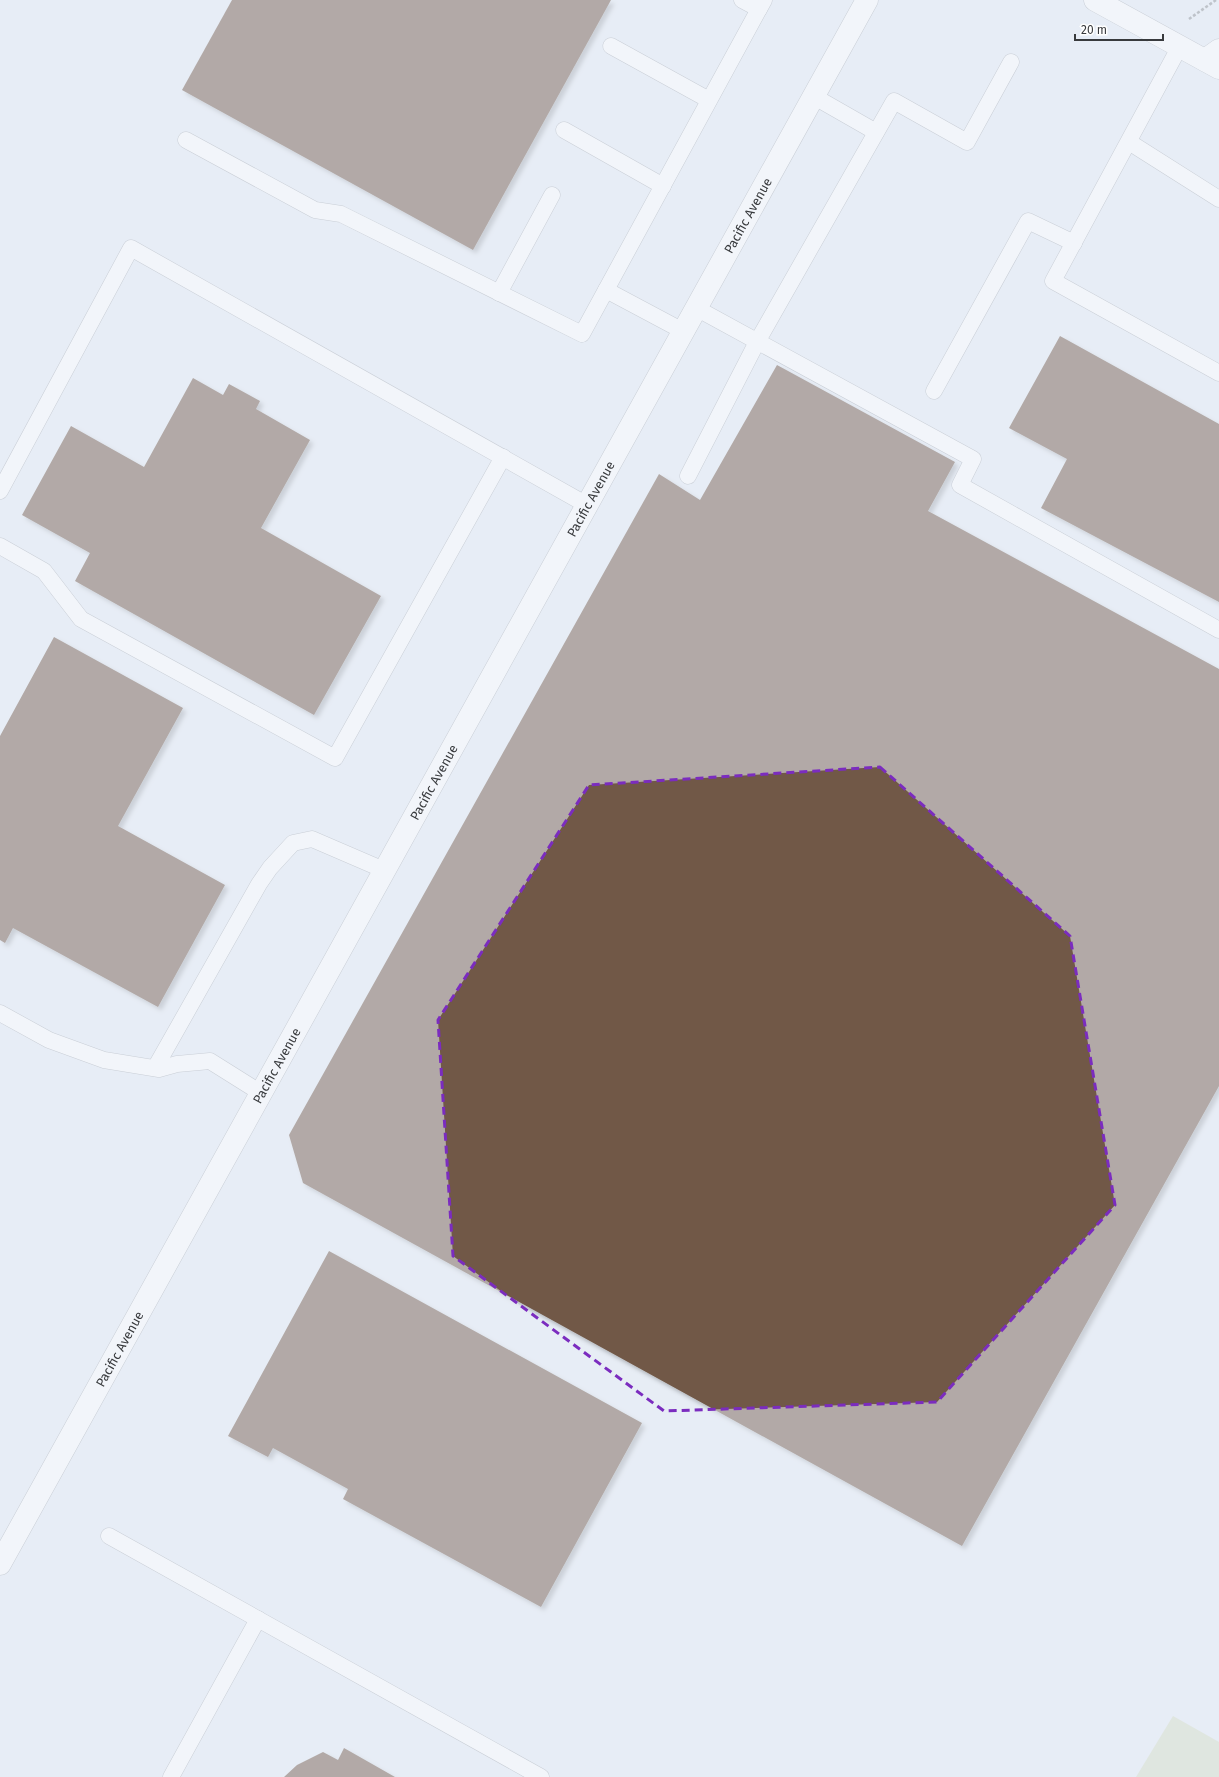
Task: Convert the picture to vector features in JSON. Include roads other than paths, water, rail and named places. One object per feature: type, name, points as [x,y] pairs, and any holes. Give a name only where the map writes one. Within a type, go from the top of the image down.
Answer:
[{"type":"street","name":"Pacific Avenue","points":[[0,1564],[867,0]]},
{"type":"street","points":[[1094,0],[1180,46],[1214,59]]},
{"type":"lane","points":[[186,140],[315,210],[341,214],[582,334],[761,5],[742,0]]},
{"type":"lane","points":[[611,46],[709,100]]},
{"type":"lane","points":[[1180,46],[1053,281],[1219,373]]},
{"type":"lane","points":[[688,476],[758,342],[894,101],[968,142],[1011,62]]},
{"type":"lane","points":[[814,96],[876,132]]},
{"type":"lane","points":[[564,130],[663,186]]},
{"type":"lane","points":[[1129,142],[1219,199]]},
{"type":"lane","points":[[499,292],[552,194]]},
{"type":"lane","points":[[934,391],[1028,221],[1074,243]]},
{"type":"lane","points":[[0,491],[131,248],[587,505]]},
{"type":"lane","points":[[606,290],[683,331]]},
{"type":"lane","points":[[696,308],[974,459],[960,485],[1219,630]]},
{"type":"lane","points":[[0,546],[44,571],[81,619],[335,758],[503,457]]},
{"type":"lane","points":[[155,1068],[259,884],[270,868],[293,843],[312,839],[384,870]]},
{"type":"lane","points":[[0,1013],[49,1040],[104,1060],[159,1069],[177,1064],[210,1062],[261,1093]]},
{"type":"lane","points":[[109,1536],[541,1777]]},
{"type":"lane","points":[[171,1777],[258,1619]]}]
